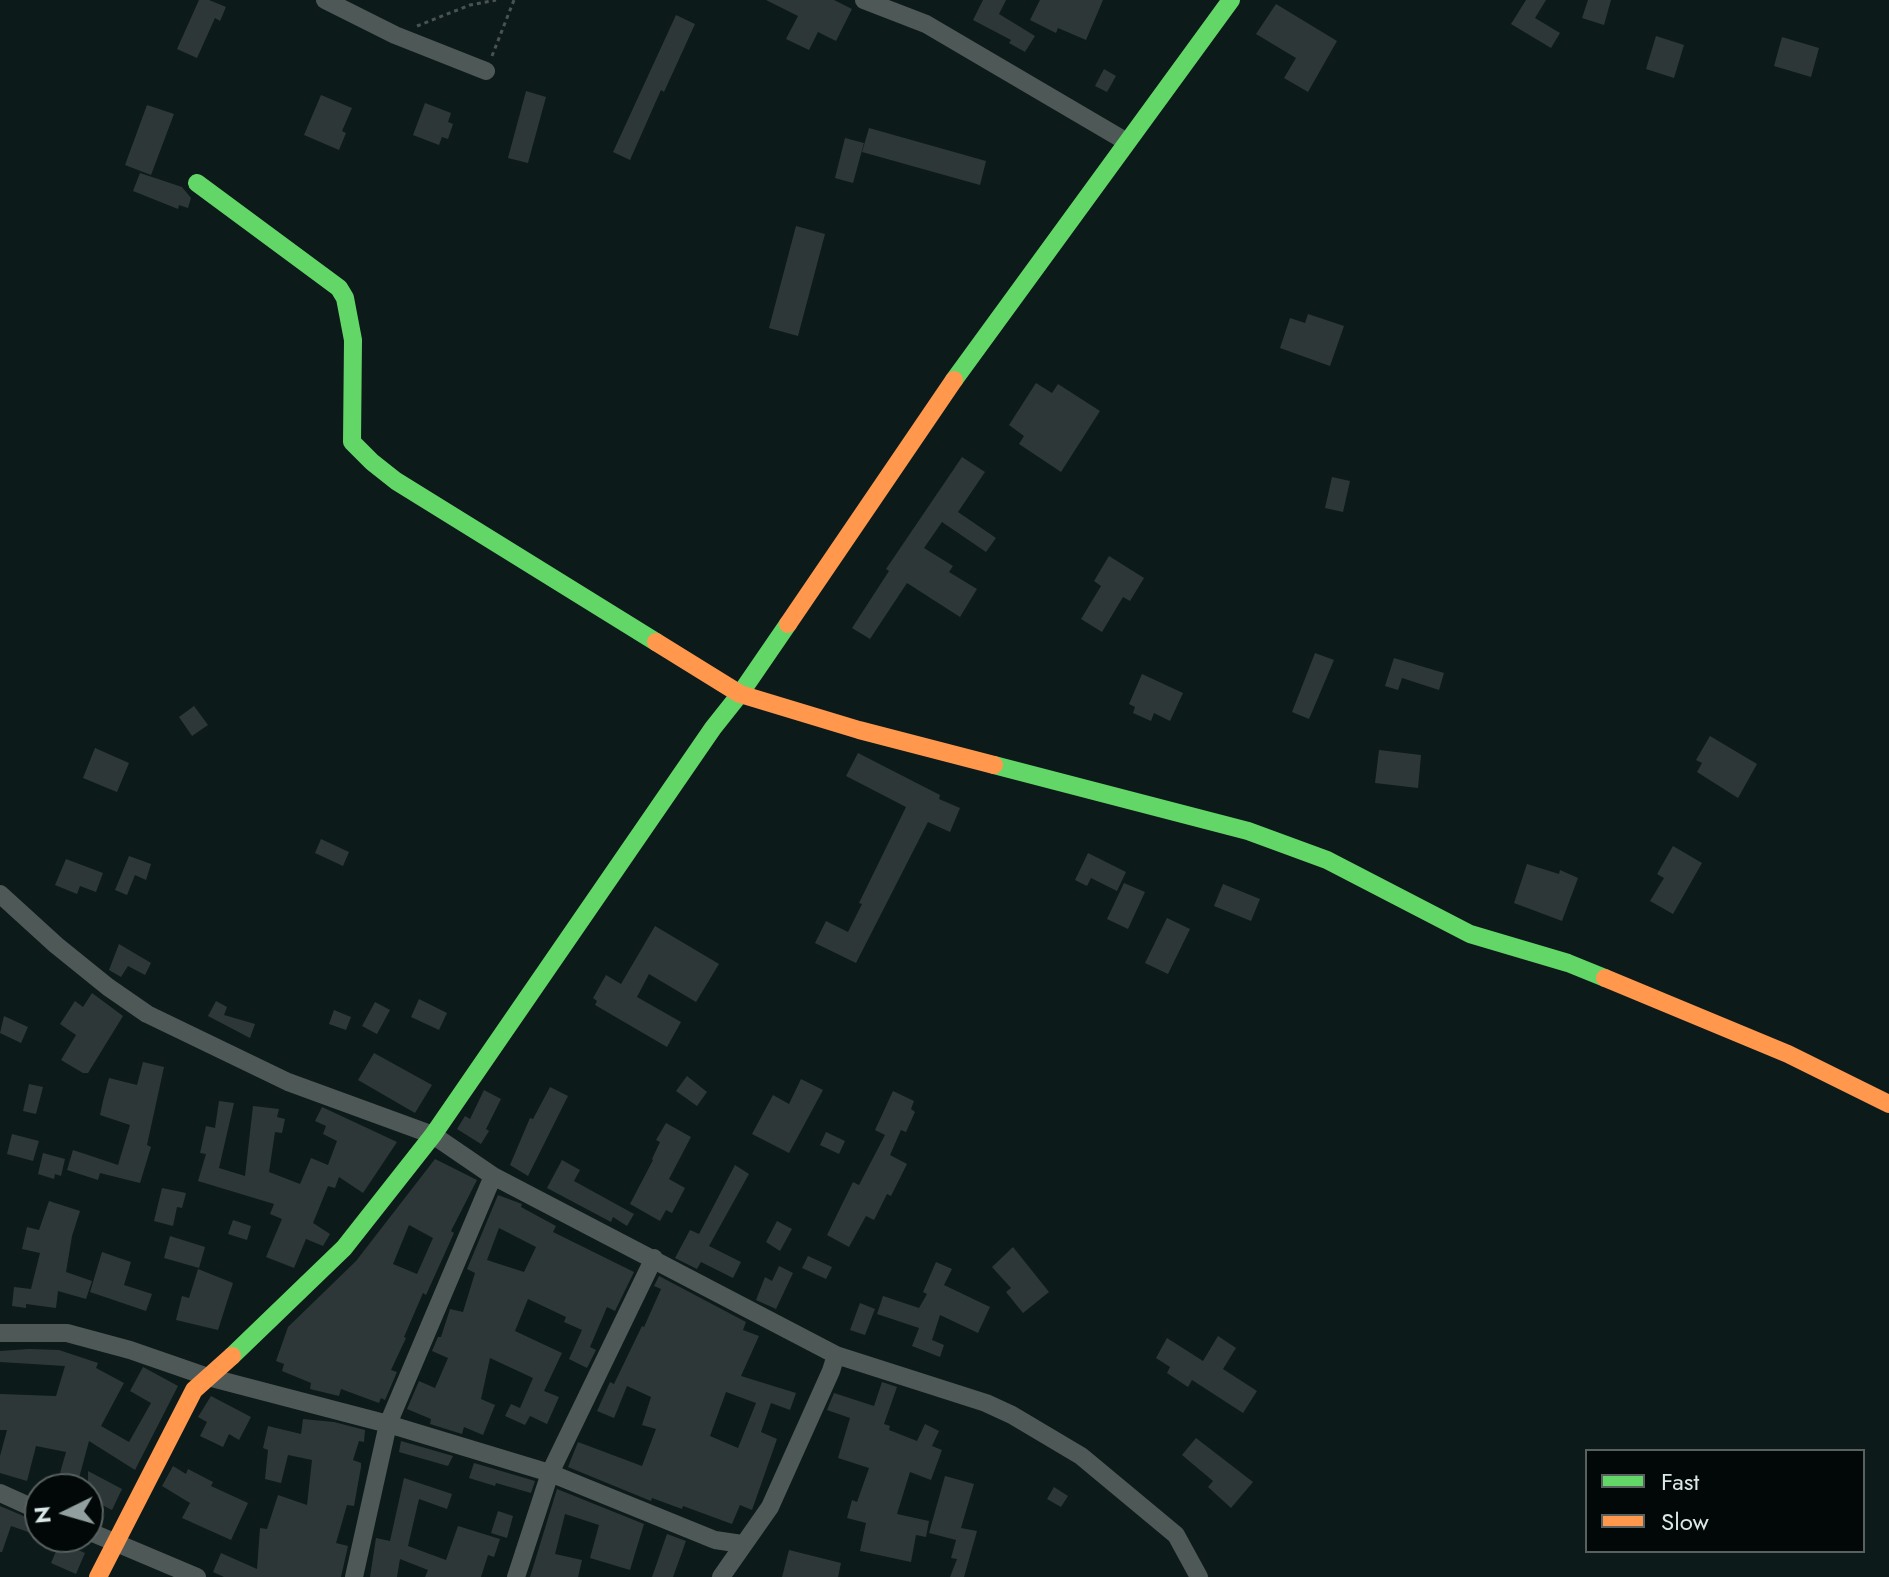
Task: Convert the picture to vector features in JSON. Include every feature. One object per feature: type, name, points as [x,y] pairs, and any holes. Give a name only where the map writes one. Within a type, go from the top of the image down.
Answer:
[{"type":"street","points":[[325,0],[395,35],[486,71]]},
{"type":"street","points":[[864,0],[926,24],[1127,142]]},
{"type":"street","points":[[98,1577],[186,1402],[208,1377],[263,1329],[344,1248],[433,1135],[713,728],[740,694],[978,344],[1231,0]]},
{"type":"street","points":[[197,183],[339,288],[345,298],[353,340],[352,442],[372,462],[396,481],[740,694],[859,730],[1248,831],[1327,860],[1470,934],[1568,963],[1788,1054],[1889,1104]]},
{"type":"street","points":[[0,894],[87,970],[147,1014],[288,1082],[433,1135],[493,1176],[836,1355],[986,1403],[1081,1456],[1176,1535],[1199,1577]]},
{"type":"street","points":[[354,1577],[388,1424],[493,1176]]},
{"type":"street","points":[[516,1577],[550,1473],[654,1258]]},
{"type":"street","points":[[0,1333],[67,1333],[130,1350],[208,1377],[388,1424],[550,1473],[715,1540],[742,1544]]},
{"type":"street","points":[[721,1577],[770,1507],[836,1355]]},
{"type":"street","points":[[0,1493],[24,1504]]},
{"type":"street","points":[[104,1538],[197,1577]]},
{"type":"path","points":[[395,35],[470,5],[496,0]]},
{"type":"path","points":[[486,71],[514,0]]},
{"type":"building","points":[[199,0],[209,0],[226,7],[220,21],[215,18],[197,58],[177,49]]},
{"type":"building","points":[[766,0],[834,0],[852,9],[836,41],[818,32],[809,50],[786,39],[798,16]]},
{"type":"building","points":[[983,0],[1006,0],[999,14],[1035,36],[1025,52],[1009,43],[1011,40],[973,20]]},
{"type":"building","points":[[1040,0],[1103,0],[1086,40],[1058,28],[1056,33],[1030,20]]},
{"type":"building","points":[[1526,0],[1546,0],[1535,18],[1560,33],[1551,48],[1511,24]]},
{"type":"building","points":[[1588,0],[1611,0],[1604,25],[1582,18]]},
{"type":"building","points":[[1276,4],[1337,41],[1308,92],[1284,78],[1296,58],[1256,34]]},
{"type":"building","points":[[676,15],[695,24],[630,160],[613,152]]},
{"type":"building","points":[[1656,36],[1684,45],[1674,78],[1646,69]]},
{"type":"building","points":[[1782,37],[1819,48],[1811,77],[1774,66]]},
{"type":"building","points":[[1104,69],[1116,76],[1107,92],[1095,86]]},
{"type":"building","points":[[526,91],[546,97],[528,163],[508,158]]},
{"type":"building","points":[[321,95],[352,108],[342,131],[346,133],[339,150],[304,135]]},
{"type":"building","points":[[425,103],[451,113],[448,122],[453,124],[448,139],[442,137],[439,145],[413,135]]},
{"type":"building","points":[[147,105],[174,114],[151,175],[125,165]]},
{"type":"building","points":[[869,128],[986,161],[980,185],[862,152]]},
{"type":"building","points":[[845,138],[864,143],[853,183],[835,178]]},
{"type":"building","points":[[140,173],[182,187],[191,198],[188,208],[179,205],[178,209],[133,191]]},
{"type":"building","points":[[796,226],[825,234],[798,336],[769,328]]},
{"type":"building","points":[[1308,314],[1344,326],[1330,366],[1280,348],[1290,318],[1305,323]]},
{"type":"building","points":[[1036,383],[1052,393],[1058,384],[1100,411],[1061,472],[1019,444],[1024,436],[1009,425]]},
{"type":"building","points":[[962,457],[985,472],[958,512],[996,538],[986,552],[942,522],[924,548],[953,566],[949,572],[977,589],[960,617],[907,583],[870,639],[852,628],[889,571],[886,569]]},
{"type":"building","points":[[1332,477],[1350,481],[1343,512],[1325,508]]},
{"type":"building","points":[[1109,556],[1144,578],[1130,601],[1123,597],[1102,632],[1081,619],[1101,586],[1094,581]]},
{"type":"building","points":[[1315,653],[1334,660],[1309,719],[1292,712]]},
{"type":"building","points":[[1394,658],[1444,673],[1439,690],[1402,678],[1398,690],[1385,686]]},
{"type":"building","points":[[1142,674],[1183,693],[1170,721],[1154,713],[1151,721],[1133,713],[1135,707],[1129,704]]},
{"type":"building","points":[[194,706],[208,725],[192,736],[179,717]]},
{"type":"building","points":[[1710,736],[1757,764],[1738,798],[1697,772],[1702,763],[1696,760]]},
{"type":"building","points":[[95,748],[129,763],[117,792],[83,778]]},
{"type":"building","points":[[1379,750],[1421,755],[1418,788],[1375,783]]},
{"type":"building","points":[[858,753],[960,808],[950,832],[928,822],[856,963],[815,943],[826,921],[848,932],[906,807],[846,776]]},
{"type":"building","points":[[321,839],[349,852],[343,866],[315,853]]},
{"type":"building","points":[[1673,846],[1702,863],[1673,914],[1650,901],[1664,878],[1657,874]]},
{"type":"building","points":[[1088,853],[1126,872],[1117,891],[1091,878],[1087,886],[1075,880]]},
{"type":"building","points":[[129,856],[151,864],[146,880],[135,875],[127,895],[115,890]]},
{"type":"building","points":[[66,859],[103,873],[96,892],[80,886],[77,894],[55,885]]},
{"type":"building","points":[[1527,864],[1559,874],[1560,870],[1578,878],[1562,921],[1514,903]]},
{"type":"building","points":[[1124,883],[1145,892],[1128,929],[1107,919]]},
{"type":"building","points":[[1223,884],[1260,899],[1251,921],[1214,906]]},
{"type":"building","points":[[1167,918],[1190,929],[1168,974],[1145,963]]},
{"type":"building","points":[[655,926],[719,964],[696,1002],[649,974],[637,997],[681,1022],[667,1047],[595,1005],[597,1001],[593,998],[606,975],[621,984]]},
{"type":"building","points":[[119,944],[151,963],[145,975],[128,966],[121,977],[109,970]]},
{"type":"building","points":[[92,993],[123,1016],[88,1073],[83,1073],[61,1060],[76,1035],[60,1024],[75,1001],[83,1007]]},
{"type":"building","points":[[419,999],[447,1013],[439,1030],[411,1017]]},
{"type":"building","points":[[216,1001],[227,1007],[224,1015],[255,1024],[250,1038],[208,1016]]},
{"type":"building","points":[[375,1002],[390,1010],[377,1034],[362,1026]]},
{"type":"building","points":[[334,1010],[351,1017],[346,1030],[329,1024]]},
{"type":"building","points":[[4,1016],[28,1027],[21,1043],[0,1033]]},
{"type":"building","points":[[374,1053],[432,1085],[415,1113],[358,1080]]},
{"type":"building","points":[[143,1062],[164,1067],[147,1145],[151,1147],[140,1183],[100,1173],[98,1180],[67,1170],[73,1150],[118,1165],[130,1125],[100,1115],[103,1101],[109,1078],[137,1085]]},
{"type":"building","points":[[687,1076],[707,1092],[697,1106],[676,1091]]},
{"type":"building","points":[[801,1079],[823,1090],[789,1153],[752,1134],[773,1095],[789,1104]]},
{"type":"building","points":[[29,1084],[43,1087],[36,1114],[23,1111]]},
{"type":"building","points":[[550,1087],[568,1096],[528,1176],[510,1165],[530,1118],[533,1119]]},
{"type":"building","points":[[484,1090],[501,1099],[481,1144],[457,1129],[465,1116],[470,1119]]},
{"type":"building","points":[[893,1091],[914,1101],[911,1109],[915,1112],[906,1132],[901,1130],[890,1155],[907,1164],[891,1196],[887,1194],[874,1220],[866,1216],[849,1247],[827,1235],[853,1182],[859,1185],[885,1135],[875,1130]]},
{"type":"building","points":[[219,1101],[234,1103],[219,1168],[245,1176],[253,1106],[279,1109],[277,1117],[285,1119],[282,1133],[275,1132],[269,1172],[300,1184],[311,1158],[328,1165],[337,1141],[323,1134],[326,1126],[315,1121],[322,1107],[397,1142],[363,1193],[339,1177],[335,1188],[328,1186],[313,1223],[330,1234],[323,1246],[306,1239],[294,1268],[266,1257],[282,1219],[270,1214],[274,1204],[198,1181],[206,1154],[200,1153],[206,1126],[215,1128]]},
{"type":"building","points":[[666,1123],[691,1137],[669,1179],[685,1188],[672,1213],[666,1210],[660,1221],[630,1204],[653,1160],[660,1142],[656,1140]]},
{"type":"building","points":[[826,1132],[845,1141],[839,1154],[820,1145]]},
{"type":"building","points":[[12,1134],[39,1141],[33,1161],[7,1154]]},
{"type":"building","points":[[43,1153],[65,1159],[61,1176],[55,1174],[54,1179],[38,1174]]},
{"type":"building","points":[[435,1159],[477,1180],[404,1337],[391,1370],[397,1372],[385,1400],[381,1398],[379,1403],[341,1389],[339,1396],[310,1389],[311,1383],[282,1371],[284,1364],[276,1361],[288,1327],[356,1261]],"holes":[[[409,1225],[433,1238],[417,1274],[393,1264]]]},
{"type":"building","points":[[562,1160],[580,1170],[574,1181],[634,1214],[627,1226],[613,1217],[611,1222],[547,1188]]},
{"type":"building","points":[[735,1165],[749,1174],[709,1246],[741,1262],[733,1278],[701,1262],[697,1269],[675,1258],[690,1230],[699,1234]]},
{"type":"building","points":[[162,1188],[186,1193],[182,1208],[177,1207],[173,1226],[154,1221]]},
{"type":"building","points":[[498,1195],[522,1204],[521,1207],[556,1226],[553,1232],[634,1272],[615,1311],[607,1307],[590,1347],[596,1350],[587,1368],[569,1359],[582,1330],[564,1322],[566,1317],[528,1299],[515,1331],[562,1353],[544,1391],[559,1397],[547,1424],[530,1416],[525,1425],[505,1416],[511,1404],[520,1408],[533,1378],[490,1358],[481,1399],[495,1405],[483,1435],[464,1427],[462,1434],[430,1424],[431,1419],[407,1409],[419,1381],[435,1388],[448,1358],[432,1351],[438,1337],[441,1337],[450,1309],[463,1312],[475,1273],[467,1269]],"holes":[[[499,1228],[536,1247],[524,1272],[487,1260]]]},
{"type":"building","points":[[49,1201],[80,1211],[66,1272],[92,1281],[86,1299],[58,1291],[56,1308],[26,1304],[26,1308],[12,1306],[14,1287],[31,1289],[40,1253],[22,1249],[27,1227],[39,1230]]},
{"type":"building","points":[[233,1220],[251,1226],[247,1240],[228,1234]]},
{"type":"building","points":[[777,1221],[792,1229],[780,1251],[766,1242]]},
{"type":"building","points":[[170,1236],[205,1247],[199,1268],[164,1258]]},
{"type":"building","points":[[1013,1247],[1049,1292],[1023,1313],[1006,1292],[1011,1288],[992,1267]]},
{"type":"building","points":[[102,1252],[131,1262],[124,1285],[152,1294],[146,1311],[90,1292]]},
{"type":"building","points":[[808,1256],[832,1267],[826,1279],[802,1268]]},
{"type":"building","points":[[936,1262],[952,1269],[944,1285],[990,1307],[978,1333],[940,1315],[932,1340],[944,1345],[940,1357],[912,1346],[919,1328],[877,1314],[883,1296],[919,1308],[927,1294],[923,1292]]},
{"type":"building","points":[[779,1266],[793,1273],[776,1309],[756,1300],[765,1277],[772,1281]]},
{"type":"building","points":[[198,1269],[233,1283],[218,1330],[176,1320],[182,1296],[189,1298]]},
{"type":"building","points":[[659,1276],[746,1322],[743,1330],[759,1336],[741,1376],[796,1393],[790,1410],[771,1403],[761,1432],[777,1439],[752,1510],[740,1505],[732,1524],[683,1506],[682,1509],[652,1498],[651,1501],[568,1467],[578,1442],[642,1466],[656,1429],[642,1425],[651,1397],[627,1386],[614,1418],[597,1411],[610,1382],[614,1384],[644,1327],[661,1289],[654,1286]],"holes":[[[726,1392],[756,1403],[738,1448],[710,1436]]]},
{"type":"building","points":[[860,1303],[875,1309],[865,1335],[850,1330]]},
{"type":"building","points":[[1218,1336],[1236,1348],[1223,1369],[1257,1391],[1243,1413],[1192,1380],[1188,1387],[1167,1373],[1170,1367],[1156,1358],[1167,1338],[1203,1361]]},
{"type":"building","points":[[59,1350],[98,1363],[96,1368],[124,1383],[101,1426],[129,1442],[151,1403],[130,1391],[143,1367],[178,1386],[135,1470],[89,1441],[80,1473],[60,1473],[66,1452],[36,1446],[29,1473],[24,1473],[24,1480],[0,1473],[0,1456],[7,1430],[0,1430],[0,1394],[56,1396],[65,1366],[0,1362],[0,1351]]},
{"type":"building","points":[[882,1382],[897,1387],[884,1424],[890,1426],[889,1430],[917,1441],[925,1424],[939,1431],[932,1446],[942,1450],[931,1480],[910,1472],[897,1514],[929,1521],[926,1537],[916,1535],[911,1562],[860,1551],[866,1523],[847,1518],[852,1500],[857,1502],[869,1468],[838,1458],[850,1418],[827,1410],[834,1393],[874,1406]]},
{"type":"building","points":[[211,1396],[251,1417],[239,1440],[229,1434],[223,1447],[200,1436],[207,1422],[198,1417]]},
{"type":"building","points":[[303,1419],[334,1422],[365,1430],[364,1442],[359,1441],[353,1460],[361,1463],[354,1506],[347,1505],[336,1543],[348,1546],[341,1577],[224,1577],[213,1572],[221,1553],[257,1569],[260,1528],[267,1529],[278,1495],[307,1505],[312,1460],[288,1455],[281,1483],[265,1479],[268,1450],[263,1448],[268,1426],[301,1434]]},
{"type":"building","points":[[1196,1438],[1253,1482],[1231,1508],[1208,1487],[1213,1481],[1182,1455]]},
{"type":"building","points":[[401,1441],[453,1456],[448,1466],[399,1452]]},
{"type":"building","points":[[474,1463],[535,1481],[531,1493],[469,1478]]},
{"type":"building","points":[[173,1466],[186,1474],[188,1469],[213,1482],[211,1486],[248,1503],[231,1540],[182,1518],[190,1503],[162,1486]]},
{"type":"building","points":[[945,1476],[974,1484],[961,1528],[977,1531],[964,1577],[950,1577],[957,1559],[951,1558],[956,1540],[929,1533]]},
{"type":"building","points":[[404,1478],[452,1494],[447,1509],[419,1499],[408,1546],[446,1560],[458,1526],[500,1539],[494,1557],[488,1555],[481,1577],[425,1577],[428,1570],[400,1559],[397,1577],[370,1577],[376,1538],[390,1541]]},
{"type":"building","points":[[104,1479],[122,1489],[112,1510],[104,1506]]},
{"type":"building","points":[[1054,1487],[1068,1496],[1061,1507],[1047,1499]]},
{"type":"building","points":[[557,1489],[644,1524],[630,1570],[590,1558],[599,1525],[565,1514],[555,1554],[582,1560],[578,1577],[530,1577]]},
{"type":"building","points":[[0,1506],[24,1516],[24,1530],[11,1526],[0,1552]]},
{"type":"building","points":[[498,1511],[513,1516],[507,1538],[491,1533]]},
{"type":"building","points":[[667,1534],[686,1541],[673,1577],[652,1577]]},
{"type":"building","points":[[789,1550],[841,1563],[838,1577],[782,1577]]},
{"type":"building","points":[[55,1553],[85,1553],[76,1574],[51,1563]]},
{"type":"traffic: fast","points":[[954,380],[1231,0]]},
{"type":"traffic: fast","points":[[197,183],[339,288],[345,298],[353,340],[352,442],[396,481],[656,642]]},
{"type":"traffic: fast","points":[[232,1356],[344,1248],[433,1135],[788,624]]},
{"type":"traffic: fast","points":[[994,765],[1248,831],[1327,860],[1470,934],[1568,963],[1605,978]]},
{"type":"traffic: slow","points":[[788,624],[954,380]]},
{"type":"traffic: slow","points":[[656,642],[740,694],[859,730],[994,765]]},
{"type":"traffic: slow","points":[[1605,978],[1788,1054],[1889,1104]]},
{"type":"traffic: slow","points":[[98,1577],[194,1390],[232,1356]]}]
